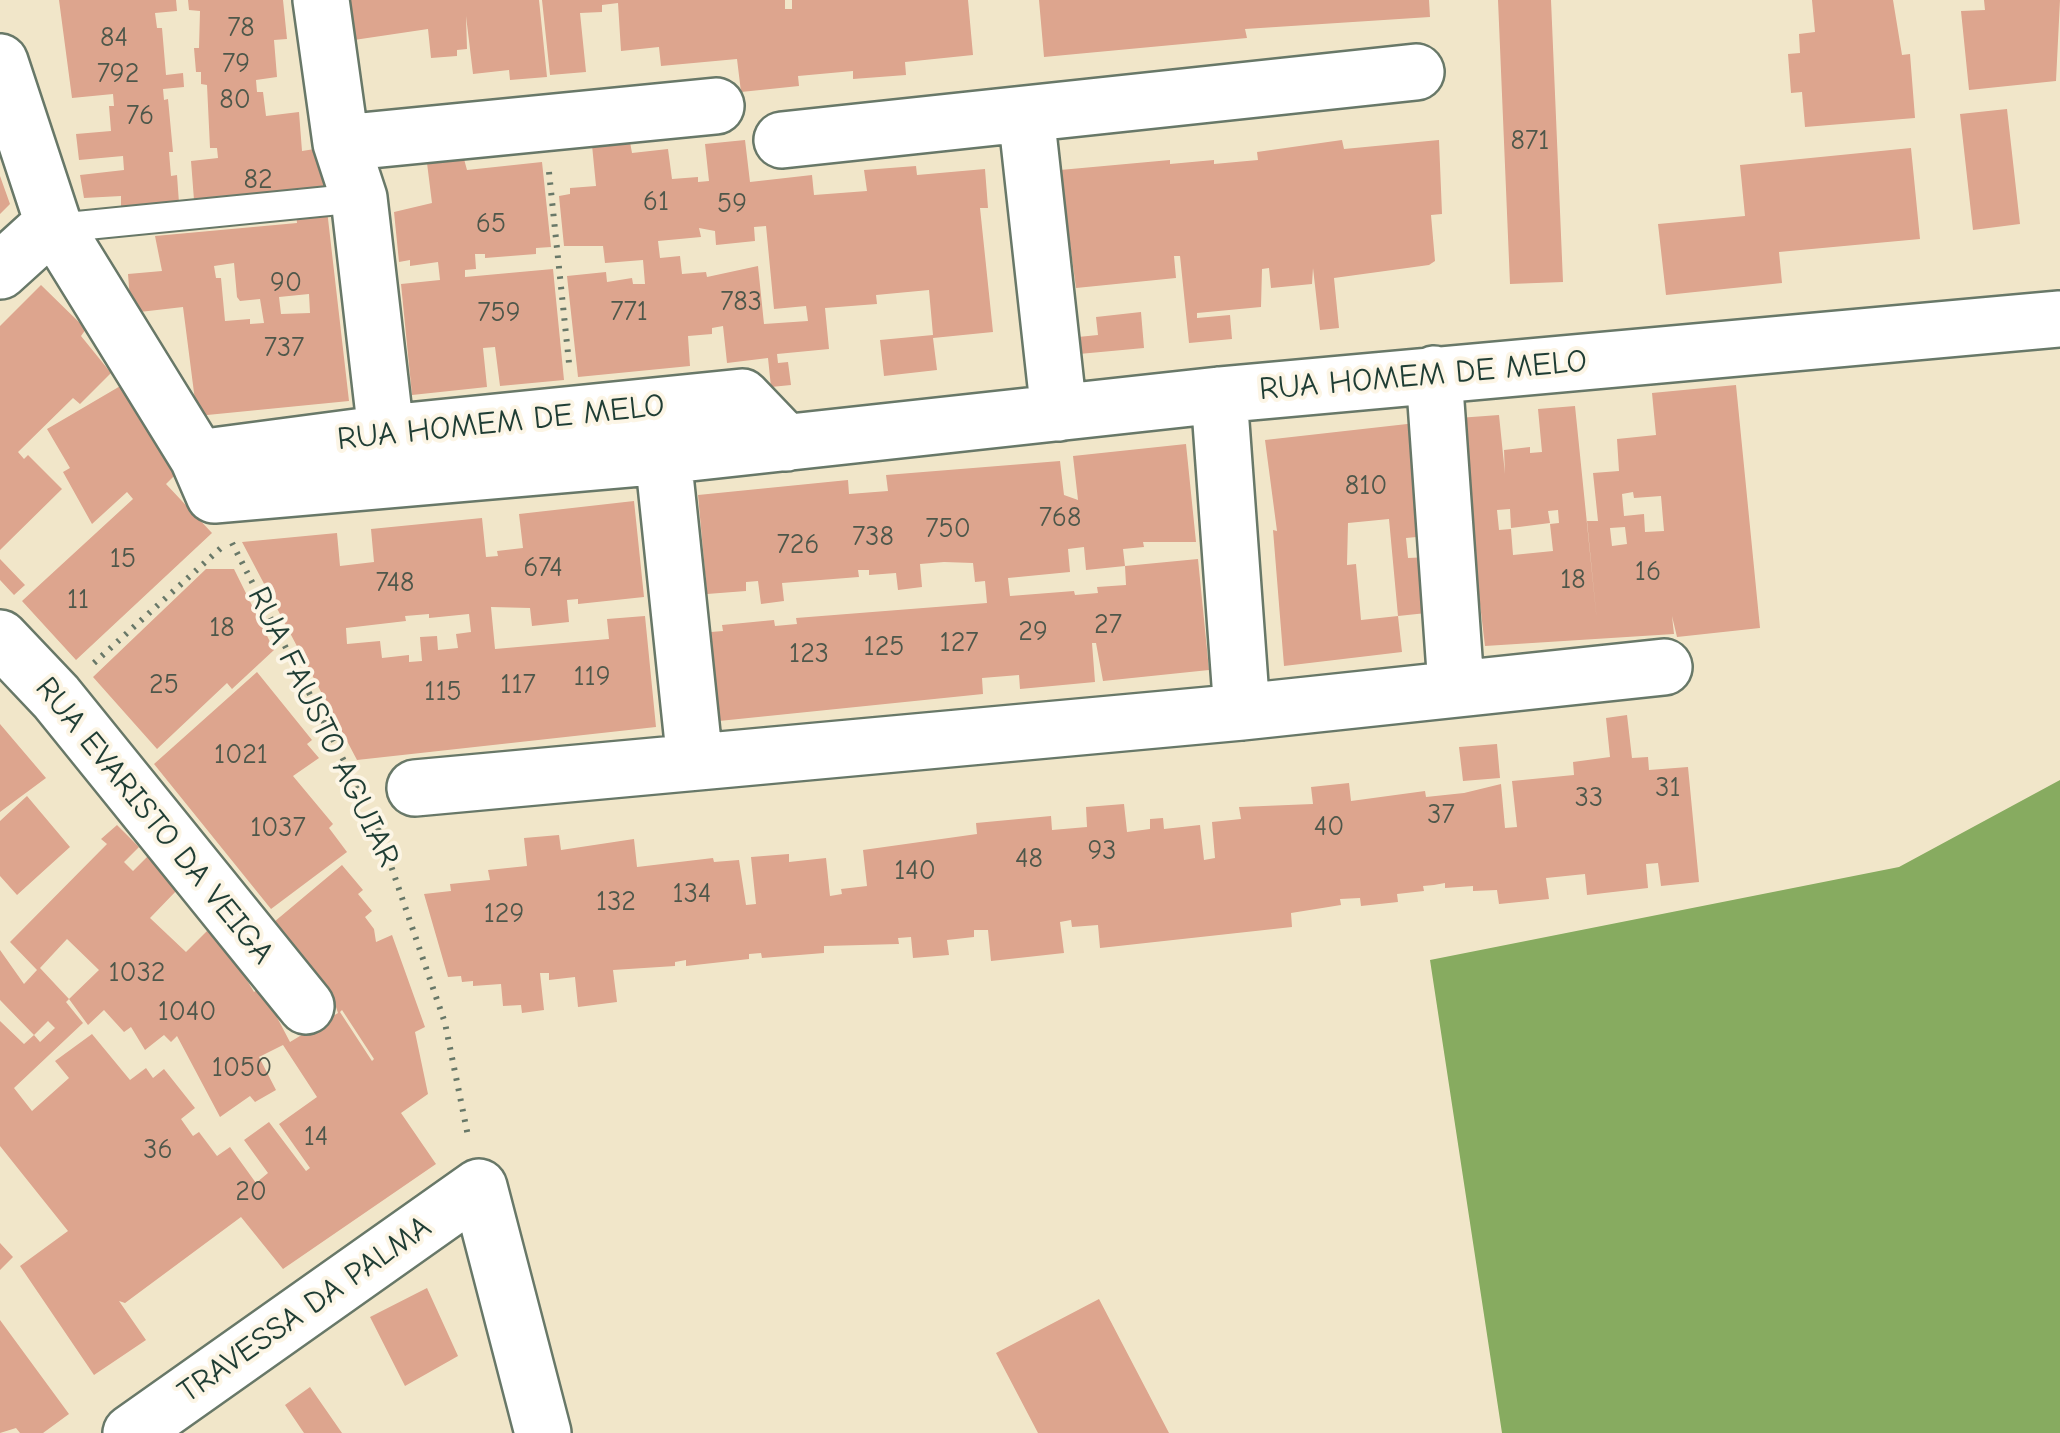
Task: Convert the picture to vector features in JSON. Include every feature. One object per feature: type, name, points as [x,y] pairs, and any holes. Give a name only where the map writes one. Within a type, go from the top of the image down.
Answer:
[{"type":"street","points":[[321,0],[341,144],[359,198],[389,457]]},
{"type":"street","points":[[0,62],[55,226],[214,498]]},
{"type":"street","points":[[782,140],[1416,72]]},
{"type":"street","points":[[341,144],[716,106]]},
{"type":"street","points":[[1026,114],[1059,412]]},
{"type":"street","points":[[0,272],[55,226]]},
{"type":"street","name":"RUA HOMEM DE MELO","points":[[389,457],[663,456],[1219,395],[2060,319]]},
{"type":"street","points":[[1434,374],[1456,686]]},
{"type":"street","points":[[1219,395],[1242,712]]},
{"type":"street","name":"RUA HOMEM DE MELO","points":[[214,498],[574,414],[742,398],[786,442]]},
{"type":"street","points":[[663,456],[695,762]]},
{"type":"street","name":"RUA EVARISTO DA VEIGA","points":[[0,638],[56,697],[306,1006]]},
{"type":"street","points":[[386,806],[695,762],[1242,712],[1456,686],[1664,667]]},
{"type":"street","points":[[479,1187],[543,1433]]},
{"type":"street","name":"TRAVESSA DA PALMA","points":[[131,1433],[479,1187]]},
{"type":"lane","points":[[55,226],[359,198]]},
{"type":"path","points":[[544,123],[574,414]]},
{"type":"path","points":[[56,697],[214,498]]},
{"type":"path","name":"RUA FAUSTO AGUIAR","points":[[214,498],[386,806],[444,1023],[479,1187]]},
{"type":"green space","points":[[2060,780],[2060,1433],[1502,1433],[1430,960],[1899,867]]},
{"type":"building","points":[[59,0],[176,0],[177,11],[155,13],[157,28],[162,28],[166,75],[183,73],[184,87],[163,89],[164,100],[168,99],[173,152],[169,152],[171,176],[177,175],[179,203],[121,208],[121,196],[84,198],[80,175],[124,170],[123,156],[79,160],[76,134],[111,131],[109,106],[114,106],[113,94],[72,98]]},
{"type":"building","points":[[188,0],[283,0],[287,39],[274,40],[277,77],[256,80],[257,92],[263,92],[266,116],[299,112],[302,151],[321,148],[326,197],[194,200],[191,161],[218,158],[217,148],[210,148],[207,85],[201,84],[201,72],[196,72],[194,48],[199,48],[200,11],[189,10]]},
{"type":"building","points":[[349,0],[539,0],[547,77],[510,80],[509,70],[473,74],[466,16],[467,49],[457,50],[457,56],[431,58],[428,29],[354,40]]},
{"type":"building","points":[[542,0],[785,0],[785,9],[792,9],[792,0],[968,0],[973,55],[905,62],[906,75],[853,79],[853,71],[798,76],[799,86],[741,92],[737,59],[661,66],[659,47],[621,51],[618,3],[602,5],[602,12],[580,13],[586,72],[550,75]]},
{"type":"building","points":[[1039,0],[1429,0],[1430,17],[1245,29],[1247,38],[1044,57]]},
{"type":"building","points":[[1498,0],[1551,0],[1563,282],[1510,284]]},
{"type":"building","points":[[1812,0],[1893,0],[1902,55],[1910,54],[1915,118],[1805,127],[1802,92],[1791,93],[1788,54],[1800,53],[1799,34],[1815,32]]},
{"type":"building","points":[[1984,0],[2060,0],[2056,81],[1969,90],[1961,11],[1985,10]]},
{"type":"building","points":[[2007,109],[2020,224],[1973,230],[1960,114]]},
{"type":"building","points":[[745,140],[750,182],[812,175],[814,195],[867,191],[864,170],[916,166],[917,175],[985,169],[988,208],[980,208],[993,332],[933,338],[937,370],[884,376],[880,340],[933,335],[929,290],[876,295],[877,304],[825,308],[829,349],[777,354],[778,363],[788,362],[791,385],[771,387],[768,358],[727,363],[723,326],[712,328],[712,334],[688,336],[690,366],[578,377],[567,276],[606,272],[607,282],[632,278],[633,284],[645,284],[643,260],[605,263],[603,246],[564,246],[559,196],[570,194],[570,188],[596,186],[592,145],[630,142],[632,153],[668,149],[672,179],[698,177],[698,182],[709,181],[705,144]],"holes":[[[766,226],[774,309],[806,306],[808,321],[764,324],[758,266],[707,277],[706,272],[682,274],[680,256],[660,258],[658,241],[701,237],[699,228],[715,231],[716,245],[755,241],[754,227]]]},
{"type":"building","points":[[1342,140],[1344,149],[1439,140],[1442,214],[1431,215],[1435,261],[1429,265],[1334,278],[1339,328],[1320,330],[1313,268],[1312,284],[1271,288],[1269,268],[1262,269],[1261,307],[1197,313],[1197,318],[1230,315],[1232,339],[1189,343],[1180,256],[1174,256],[1176,278],[1076,288],[1060,170],[1170,160],[1170,164],[1214,160],[1214,164],[1258,160],[1257,152]]},
{"type":"building","points":[[1911,148],[1920,239],[1779,252],[1782,283],[1666,295],[1658,224],[1745,216],[1740,165]]},
{"type":"building","points":[[464,159],[467,170],[542,162],[551,247],[536,248],[536,254],[485,258],[485,254],[475,254],[476,269],[465,270],[465,277],[553,269],[564,380],[500,386],[495,347],[483,348],[487,387],[412,395],[401,284],[440,280],[438,262],[410,266],[410,260],[399,262],[394,212],[432,203],[427,163]]},
{"type":"building","points":[[0,176],[10,204],[0,214]]},
{"type":"building","points":[[327,210],[349,401],[197,416],[183,307],[131,313],[128,274],[162,271],[155,236],[297,223],[296,213]],"holes":[[[234,263],[237,297],[240,301],[260,299],[264,323],[250,324],[250,319],[225,321],[221,278],[216,278],[214,266]],[[309,294],[310,313],[281,314],[279,297]]]},
{"type":"building","points":[[41,285],[86,329],[81,336],[111,373],[80,404],[73,398],[18,452],[24,459],[28,455],[62,489],[0,550],[0,326]]},
{"type":"building","points":[[1141,312],[1144,348],[1079,354],[1078,337],[1098,335],[1096,317]]},
{"type":"building","points":[[122,385],[177,473],[166,484],[212,533],[76,660],[22,601],[133,499],[127,492],[92,524],[63,472],[70,468],[47,429]]},
{"type":"building","points":[[1736,385],[1760,628],[1677,637],[1672,616],[1674,634],[1485,646],[1458,418],[1499,415],[1505,474],[1504,450],[1530,447],[1530,453],[1542,452],[1538,409],[1575,406],[1597,622],[1587,521],[1598,521],[1593,473],[1619,471],[1617,439],[1656,435],[1652,393]],"holes":[[[1633,492],[1634,498],[1661,496],[1664,531],[1645,532],[1644,514],[1624,516],[1622,494]],[[1510,509],[1511,528],[1550,523],[1548,511],[1558,510],[1559,523],[1550,524],[1553,551],[1513,555],[1511,529],[1499,530],[1497,510]],[[1625,527],[1627,544],[1612,546],[1610,528]]]},
{"type":"building","points":[[1416,423],[1427,536],[1406,538],[1408,558],[1430,557],[1436,612],[1398,616],[1402,652],[1284,666],[1273,530],[1277,531],[1265,440]],"holes":[[[1389,519],[1398,616],[1361,620],[1356,564],[1347,565],[1348,523]]]},
{"type":"building","points":[[1186,444],[1196,542],[1143,542],[1144,547],[1123,549],[1125,566],[1198,559],[1209,670],[1103,681],[1096,643],[1092,643],[1095,682],[1020,689],[1019,675],[982,678],[983,694],[719,721],[711,632],[723,631],[722,625],[774,620],[775,626],[797,624],[796,618],[987,603],[985,581],[975,582],[973,563],[944,562],[920,564],[922,587],[898,590],[896,573],[869,575],[869,570],[858,570],[859,577],[782,583],[784,601],[761,604],[758,581],[746,582],[746,591],[707,594],[698,495],[848,480],[849,494],[888,491],[886,475],[1060,461],[1064,495],[1078,500],[1073,456]],"holes":[[[1084,547],[1086,570],[1125,566],[1126,585],[1097,587],[1098,593],[1010,596],[1008,578],[1070,572],[1068,549]]]},
{"type":"building","points":[[634,501],[644,597],[578,604],[578,599],[567,600],[569,622],[532,626],[530,608],[491,607],[495,649],[609,639],[607,619],[645,616],[656,727],[357,760],[242,542],[337,533],[340,566],[374,562],[371,529],[482,518],[486,557],[498,556],[497,551],[523,548],[519,514]],"holes":[[[429,614],[429,618],[469,614],[471,632],[456,634],[458,648],[438,650],[437,636],[420,637],[422,661],[409,662],[409,655],[382,658],[380,641],[347,644],[346,628],[406,621],[405,616]]]},
{"type":"building","points":[[0,559],[25,585],[14,595],[0,580]]},
{"type":"building","points":[[206,569],[234,569],[274,650],[232,689],[227,683],[157,749],[93,677]]},
{"type":"building","points":[[257,672],[312,740],[307,744],[319,758],[293,776],[333,824],[329,828],[347,852],[271,909],[154,764]]},
{"type":"building","points":[[1627,715],[1632,758],[1648,757],[1649,770],[1688,767],[1699,882],[1661,886],[1658,863],[1646,864],[1648,888],[1587,895],[1585,874],[1546,878],[1549,899],[1499,904],[1497,890],[1473,891],[1473,886],[1445,888],[1445,883],[1423,886],[1424,891],[1397,894],[1398,902],[1361,906],[1360,898],[1340,899],[1341,905],[1291,913],[1292,927],[1100,948],[1098,925],[1072,927],[1071,920],[1060,922],[1064,953],[991,961],[988,930],[974,930],[974,937],[947,940],[949,955],[913,958],[911,937],[898,938],[899,944],[824,946],[824,953],[762,958],[761,953],[749,954],[749,959],[686,966],[686,960],[675,962],[675,966],[613,970],[617,1002],[578,1007],[575,977],[549,980],[549,973],[540,973],[544,1010],[522,1013],[521,1005],[503,1006],[501,984],[473,986],[473,981],[462,982],[461,976],[448,977],[424,894],[451,891],[450,884],[490,880],[488,870],[527,866],[524,838],[559,835],[561,850],[634,839],[637,867],[713,858],[714,862],[739,860],[746,905],[756,904],[751,857],[789,854],[789,862],[826,858],[830,896],[842,894],[841,889],[867,886],[863,850],[977,834],[976,823],[1051,816],[1052,830],[1087,827],[1086,807],[1124,804],[1127,832],[1150,829],[1150,819],[1163,818],[1164,829],[1200,825],[1204,860],[1215,858],[1212,822],[1241,819],[1239,807],[1313,804],[1311,787],[1349,783],[1351,801],[1425,791],[1426,797],[1464,793],[1501,784],[1505,828],[1517,827],[1512,781],[1574,775],[1573,762],[1610,757],[1606,718]]},
{"type":"building","points":[[0,724],[46,778],[0,812]]},
{"type":"building","points":[[1497,744],[1500,778],[1463,781],[1459,747]]},
{"type":"building","points":[[27,796],[70,847],[17,895],[0,876],[0,821]]},
{"type":"building","points":[[117,825],[139,847],[124,862],[133,871],[148,856],[179,888],[150,918],[186,952],[207,931],[235,960],[254,992],[261,987],[290,1042],[338,1013],[336,1007],[328,1011],[274,922],[342,865],[363,890],[358,894],[372,911],[365,917],[374,929],[376,942],[392,935],[425,1027],[415,1032],[428,1094],[401,1113],[436,1164],[283,1269],[241,1217],[125,1303],[119,1301],[146,1340],[94,1375],[20,1266],[68,1231],[0,1146],[0,1021],[24,1044],[34,1035],[0,1000],[0,950],[24,984],[37,970],[10,942],[107,844],[101,839]],"holes":[[[67,939],[99,970],[69,999],[40,968]],[[69,999],[88,1025],[104,1010],[124,1032],[131,1027],[145,1050],[164,1035],[171,1042],[177,1036],[220,1117],[250,1096],[255,1102],[276,1090],[259,1057],[283,1045],[317,1097],[279,1124],[310,1168],[306,1171],[269,1122],[244,1140],[268,1173],[256,1183],[230,1147],[217,1156],[199,1132],[193,1136],[181,1119],[195,1108],[164,1069],[153,1078],[146,1068],[130,1080],[92,1034],[55,1061],[69,1078],[32,1111],[14,1088],[83,1023],[66,1002]],[[342,1010],[372,1061],[340,1012]],[[48,1021],[55,1028],[40,1042],[34,1035]]]},
{"type":"building","points":[[0,1243],[13,1257],[0,1270]]},
{"type":"building","points":[[427,1288],[458,1356],[405,1386],[370,1317]]},
{"type":"building","points":[[1099,1299],[1169,1433],[1038,1433],[996,1353]]},
{"type":"building","points":[[0,1320],[69,1414],[43,1433],[20,1433],[16,1428],[0,1433]]},
{"type":"building","points":[[310,1387],[342,1433],[304,1433],[285,1405]]}]
